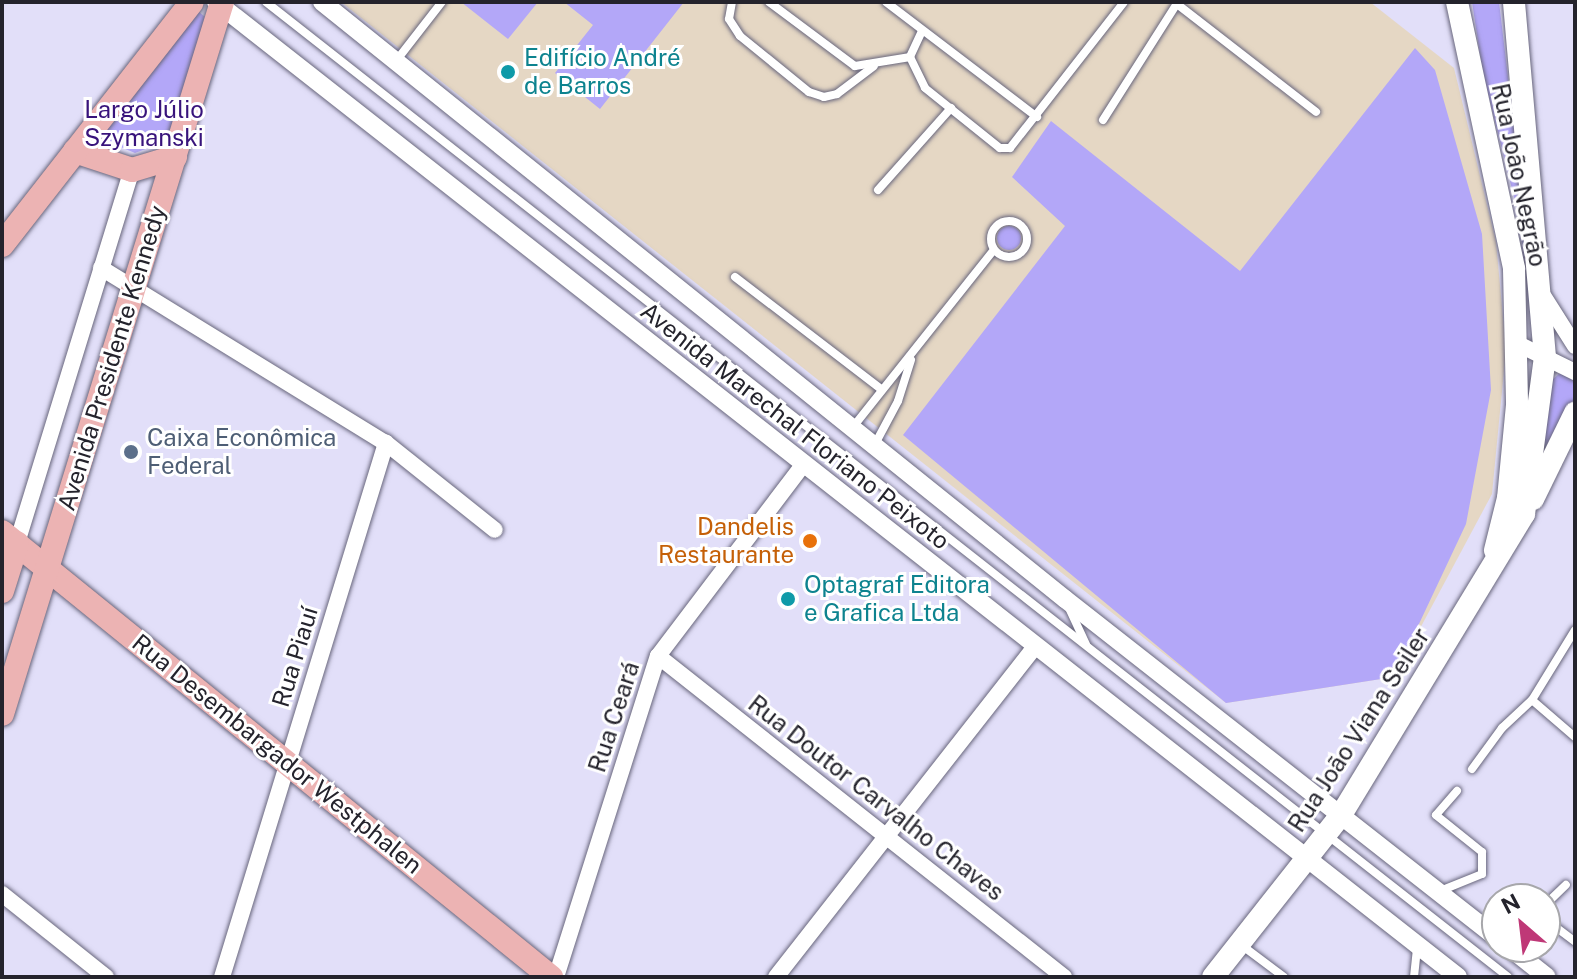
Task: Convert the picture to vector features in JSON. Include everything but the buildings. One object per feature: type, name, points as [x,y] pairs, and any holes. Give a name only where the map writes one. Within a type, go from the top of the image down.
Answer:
[{"type":"main road","points":[[2,245],[192,2]]},
{"type":"main road","name":"Rua João Negrão","points":[[1457,2],[1507,226],[1518,344]]},
{"type":"main road","name":"Rua João Viana Seiler","points":[[1213,977],[1341,815],[1524,514],[1545,357],[1514,2]]},
{"type":"main road","name":"Avenida Presidente Kennedy","points":[[2,714],[220,3]]},
{"type":"main road","points":[[75,151],[132,170],[175,157]]},
{"type":"main road","name":"Rua João Viana Seiler","points":[[1483,581],[1508,498],[1518,344]]},
{"type":"main road","points":[[1524,514],[1575,413]]},
{"type":"main road","name":"Avenida Presidente Kennedy","points":[[2,591],[9,538]]},
{"type":"main road","name":"Rua Desembargador Westphalen","points":[[9,538],[554,977]]},
{"type":"street","name":"Avenida Marechal Floriano Peixoto","points":[[322,2],[1065,599],[1481,925]]},
{"type":"street","name":"Avenida Marechal Floriano Peixoto","points":[[220,3],[1458,977]]},
{"type":"street","name":"Avenida Presidente Kennedy","points":[[9,538],[132,170]]},
{"type":"street","points":[[101,268],[135,286],[386,443],[495,530]]},
{"type":"street","name":"Rua João Negrão","points":[[1541,292],[1575,346]]},
{"type":"street","points":[[1518,344],[1575,372]]},
{"type":"street","name":"Rua Piauí","points":[[222,977],[386,443]]},
{"type":"street","name":"Rua Ceará","points":[[554,977],[658,656],[804,464]]},
{"type":"street","points":[[776,977],[1036,646]]},
{"type":"street","name":"Rua Doutor Carvalho Chaves","points":[[658,656],[1064,977]]},
{"type":"street","points":[[2,894],[106,977]]},
{"type":"street","points":[[1529,963],[1547,977]]},
{"type":"lane","points":[[266,2],[1508,977]]},
{"type":"lane","points":[[396,61],[442,2]]},
{"type":"lane","points":[[732,2],[729,19],[740,36],[809,92],[824,97],[837,94],[874,66],[910,57]]},
{"type":"lane","points":[[769,2],[842,60],[874,66]]},
{"type":"lane","points":[[886,2],[1037,117]]},
{"type":"lane","points":[[910,57],[925,88],[1000,148],[1019,142],[1124,2]]},
{"type":"lane","points":[[1103,120],[1178,3],[1316,112]]},
{"type":"lane","points":[[910,57],[922,31]]},
{"type":"lane","points":[[878,190],[951,108]]},
{"type":"lane","points":[[852,428],[994,250],[994,229],[1003,222],[1024,228],[1028,238],[1016,256],[994,250]]},
{"type":"lane","points":[[735,277],[881,389]]},
{"type":"lane","points":[[874,446],[898,401],[912,356]]},
{"type":"lane","points":[[1065,599],[1088,649]]},
{"type":"lane","points":[[1472,769],[1502,728],[1532,700],[1575,630]]},
{"type":"lane","points":[[1532,700],[1575,737]]},
{"type":"lane","points":[[1439,892],[1482,874],[1482,852],[1436,815],[1457,791]]},
{"type":"lane","points":[[1561,890],[1566,885]]},
{"type":"lane","points":[[1239,943],[1284,977]]},
{"type":"lane","points":[[1414,977],[1417,945]]},
{"type":"shaded area","points":[[341,2],[1370,2],[1454,68],[1496,242],[1506,350],[1492,494],[1394,677],[1226,703]]},
{"type":"green space","points":[[461,2],[538,2],[508,39]]},
{"type":"green space","points":[[564,2],[684,2],[600,109],[555,73],[593,25]]},
{"type":"green space","points":[[1472,2],[1499,2],[1530,260],[1533,342],[1519,217],[1483,74]]},
{"type":"green space","name":"Largo Júlio Szymanski","points":[[198,11],[205,17],[167,141],[135,153],[99,138]]},
{"type":"green space","points":[[1415,48],[1435,70],[1482,234],[1491,390],[1466,524],[1394,677],[1226,703],[903,435],[1065,226],[1012,177],[1051,121],[1240,271]]},
{"type":"green space","points":[[1009,226],[1017,230],[1021,238],[1017,246],[1009,250],[1001,246],[997,238],[1001,230]]},
{"type":"green space","points":[[1560,373],[1575,381],[1575,402],[1540,467],[1552,380]]},
{"type":"place","name":"Edifício André de Barros","points":[[508,72]]},
{"type":"place","name":"Caixa Econômica Federal","points":[[131,452]]},
{"type":"place","name":"Dandelis Restaurante","points":[[810,541]]},
{"type":"place","name":"Optagraf Editora e Grafica Ltda","points":[[788,599]]}]
